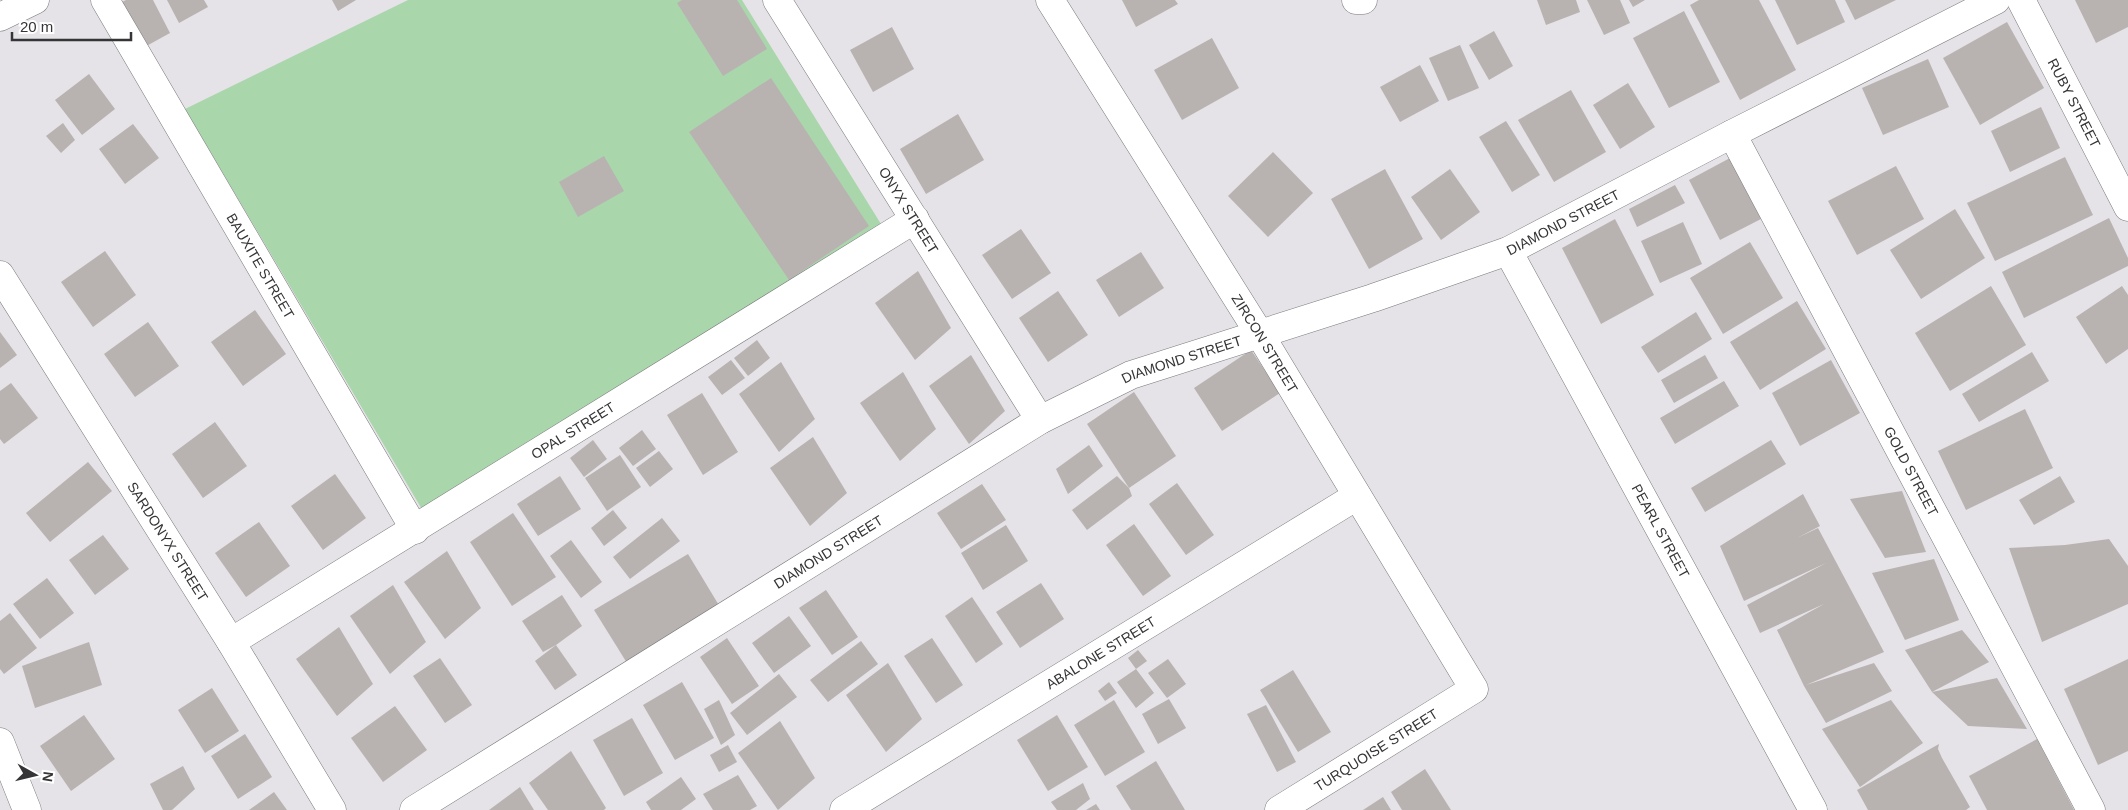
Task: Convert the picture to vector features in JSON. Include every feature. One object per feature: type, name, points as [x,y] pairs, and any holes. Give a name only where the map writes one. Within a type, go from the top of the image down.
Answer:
[{"type":"street","points":[[0,18],[35,0]]},
{"type":"street","name":"BAUXITE STREET","points":[[105,0],[415,530]]},
{"type":"street","name":"ONYX STREET","points":[[777,0],[1040,420]]},
{"type":"street","name":"ZIRCON STREET","points":[[1050,0],[1259,333],[1474,689]]},
{"type":"street","points":[[1356,0],[1363,0]]},
{"type":"street","name":"DIAMOND STREET","points":[[414,810],[1040,420],[1131,375],[1373,298],[1508,251],[1732,134],[1996,0]]},
{"type":"street","name":"RUBY STREET","points":[[2021,0],[2128,208]]},
{"type":"street","name":"GOLD STREET","points":[[1732,134],[2091,810]]},
{"type":"street","name":"OPAL STREET","points":[[231,642],[415,530],[915,219]]},
{"type":"street","name":"PEARL STREET","points":[[1508,251],[1813,810]]},
{"type":"street","name":"SARDONYX STREET","points":[[0,275],[231,642],[332,810]]},
{"type":"street","name":"ABALONE STREET","points":[[844,810],[1357,496]]},
{"type":"street","name":"TURQUOISE STREET","points":[[1279,810],[1474,689]]},
{"type":"street","points":[[0,742],[27,810]]},
{"type":"green space","points":[[408,0],[742,0],[881,224],[423,511],[185,109]]},
{"type":"building","points":[[126,0],[153,0],[170,33],[141,49],[118,4]]},
{"type":"building","points":[[167,0],[204,0],[208,7],[179,23]]},
{"type":"building","points":[[332,0],[356,0],[338,11]]},
{"type":"building","points":[[682,0],[737,0],[767,49],[723,76],[677,3]]},
{"type":"building","points":[[1122,0],[1175,0],[1178,4],[1136,27]]},
{"type":"building","points":[[1537,0],[1576,0],[1580,12],[1546,25]]},
{"type":"building","points":[[1587,0],[1620,0],[1630,23],[1604,35]]},
{"type":"building","points":[[1629,0],[1645,0],[1633,7]]},
{"type":"building","points":[[1699,0],[1759,0],[1796,70],[1740,100],[1690,5]]},
{"type":"building","points":[[1775,0],[1835,0],[1845,22],[1797,45]]},
{"type":"building","points":[[1845,0],[1896,0],[1855,20]]},
{"type":"building","points":[[2075,0],[2128,0],[2128,27],[2096,43]]},
{"type":"building","points":[[1684,11],[1720,82],[1669,108],[1633,38]]},
{"type":"building","points":[[2007,22],[2044,88],[1980,125],[1943,58]]},
{"type":"building","points":[[892,27],[914,69],[873,92],[850,50]]},
{"type":"building","points":[[1494,31],[1513,66],[1489,80],[1469,45]]},
{"type":"building","points":[[1212,38],[1239,88],[1182,120],[1154,70]]},
{"type":"building","points":[[1460,45],[1479,88],[1448,101],[1429,58]]},
{"type":"building","points":[[1928,59],[1949,107],[1883,135],[1862,88]]},
{"type":"building","points":[[1420,65],[1439,101],[1400,122],[1380,87]]},
{"type":"building","points":[[89,74],[115,109],[82,135],[55,100]]},
{"type":"building","points":[[771,78],[869,226],[789,280],[689,132]]},
{"type":"building","points":[[1628,83],[1655,127],[1620,149],[1593,105]]},
{"type":"building","points":[[1571,90],[1606,152],[1554,182],[1518,120]]},
{"type":"building","points":[[2041,107],[2060,148],[2010,172],[1991,131]]},
{"type":"building","points":[[958,114],[984,160],[926,194],[900,149]]},
{"type":"building","points":[[1506,121],[1540,175],[1512,192],[1479,137]]},
{"type":"building","points":[[63,123],[75,140],[61,153],[46,136]]},
{"type":"building","points":[[133,124],[159,158],[125,184],[99,149]]},
{"type":"building","points":[[1273,152],[1313,193],[1268,237],[1228,196]]},
{"type":"building","points":[[604,156],[624,191],[578,217],[559,182]]},
{"type":"building","points":[[2065,157],[2093,215],[1995,261],[1967,203]]},
{"type":"building","points":[[1730,158],[1761,219],[1720,240],[1689,180]]},
{"type":"building","points":[[1896,166],[1924,219],[1857,255],[1828,201]]},
{"type":"building","points":[[1385,169],[1423,239],[1369,269],[1331,199]]},
{"type":"building","points":[[1450,169],[1480,212],[1441,240],[1411,197]]},
{"type":"building","points":[[1675,185],[1685,203],[1637,227],[1629,209]]},
{"type":"building","points":[[1955,209],[1985,258],[1921,299],[1890,250]]},
{"type":"building","points":[[2109,218],[2128,258],[2128,266],[2024,318],[2002,272]]},
{"type":"building","points":[[1615,219],[1654,295],[1601,324],[1562,248]]},
{"type":"building","points":[[1683,222],[1702,264],[1660,283],[1641,241]]},
{"type":"building","points":[[1021,229],[1051,273],[1012,299],[982,255]]},
{"type":"building","points":[[1750,242],[1783,298],[1723,334],[1690,278]]},
{"type":"building","points":[[105,251],[136,295],[93,327],[61,282]]},
{"type":"building","points":[[1141,252],[1164,288],[1119,317],[1096,280]]},
{"type":"building","points":[[918,271],[951,328],[915,360],[875,303]]},
{"type":"building","points":[[1991,286],[2026,345],[1950,391],[1915,333]]},
{"type":"building","points":[[2122,286],[2128,295],[2128,349],[2106,364],[2076,317]]},
{"type":"building","points":[[1058,291],[1088,335],[1048,362],[1019,318]]},
{"type":"building","points":[[1797,301],[1826,349],[1760,390],[1730,342]]},
{"type":"building","points":[[255,310],[286,354],[243,386],[211,342]]},
{"type":"building","points":[[1696,312],[1712,339],[1658,373],[1641,347]]},
{"type":"building","points":[[148,322],[179,366],[135,397],[104,354]]},
{"type":"building","points":[[0,332],[17,355],[0,368]]},
{"type":"building","points":[[757,340],[770,358],[748,376],[734,358]]},
{"type":"building","points":[[1251,350],[1280,393],[1222,431],[1194,388]]},
{"type":"building","points":[[2032,352],[2049,381],[1979,422],[1962,394]]},
{"type":"building","points":[[971,355],[1005,411],[969,444],[929,386]]},
{"type":"building","points":[[1705,355],[1718,378],[1674,403],[1661,380]]},
{"type":"building","points":[[731,360],[745,378],[722,395],[708,377]]},
{"type":"building","points":[[1831,360],[1860,413],[1800,446],[1772,393]]},
{"type":"building","points":[[781,362],[815,419],[779,452],[739,394]]},
{"type":"building","points":[[903,372],[936,429],[900,461],[860,403]]},
{"type":"building","points":[[1724,381],[1739,406],[1675,444],[1660,418]]},
{"type":"building","points":[[11,383],[38,418],[4,444],[0,439],[0,391]]},
{"type":"building","points":[[1134,392],[1176,456],[1129,488],[1087,424]]},
{"type":"building","points":[[702,393],[738,452],[703,475],[667,415]]},
{"type":"building","points":[[2025,409],[2053,468],[1966,510],[1938,451]]},
{"type":"building","points":[[215,422],[247,466],[203,498],[172,454]]},
{"type":"building","points":[[642,430],[656,449],[633,466],[619,448]]},
{"type":"building","points":[[813,437],[847,493],[810,526],[770,468]]},
{"type":"building","points":[[593,440],[607,459],[584,477],[570,458]]},
{"type":"building","points":[[1771,440],[1786,464],[1705,512],[1691,488]]},
{"type":"building","points":[[1089,445],[1103,466],[1068,494],[1056,469]]},
{"type":"building","points":[[659,451],[673,469],[650,487],[636,468]]},
{"type":"building","points":[[620,455],[641,487],[607,511],[585,478]]},
{"type":"building","points":[[88,462],[112,491],[50,542],[26,513]]},
{"type":"building","points":[[335,474],[366,518],[323,550],[291,506]]},
{"type":"building","points":[[560,476],[581,509],[538,536],[517,504]]},
{"type":"building","points":[[1117,476],[1129,488],[1132,496],[1087,530],[1072,510]]},
{"type":"building","points":[[2060,476],[2075,502],[2034,525],[2019,500]]},
{"type":"building","points":[[1177,483],[1214,535],[1186,555],[1149,504]]},
{"type":"building","points":[[982,484],[1006,520],[961,549],[937,513]]},
{"type":"building","points":[[1902,491],[1926,552],[1885,558],[1850,499]]},
{"type":"building","points":[[1803,494],[1820,526],[1797,538],[1818,528],[1884,652],[1806,685],[1874,663],[1892,691],[1826,723],[1804,686],[1777,630],[1824,604],[1760,633],[1747,605],[1826,563],[1744,601],[1720,546]]},
{"type":"building","points":[[613,510],[627,528],[604,546],[591,528]]},
{"type":"building","points":[[513,513],[556,577],[512,606],[470,542]]},
{"type":"building","points":[[662,518],[680,541],[630,579],[613,557]]},
{"type":"building","points":[[259,522],[290,566],[246,597],[215,553]]},
{"type":"building","points":[[1134,524],[1171,576],[1143,596],[1106,545]]},
{"type":"building","points":[[1006,525],[1028,561],[983,590],[961,553]]},
{"type":"building","points":[[103,535],[129,569],[95,595],[69,560]]},
{"type":"building","points":[[2109,539],[2128,566],[2128,604],[2042,642],[2009,548],[2065,545]]},
{"type":"building","points":[[571,540],[602,582],[581,598],[550,556]]},
{"type":"building","points":[[447,551],[481,608],[445,639],[404,582]]},
{"type":"building","points":[[688,554],[720,607],[627,663],[594,610]]},
{"type":"building","points":[[1934,559],[1959,620],[1905,640],[1872,573]]},
{"type":"building","points":[[47,578],[74,613],[40,639],[13,604]]},
{"type":"building","points":[[1041,583],[1064,619],[1020,648],[996,612]]},
{"type":"building","points":[[393,585],[426,642],[390,674],[350,616]]},
{"type":"building","points":[[826,590],[858,637],[832,655],[799,608]]},
{"type":"building","points":[[562,595],[582,626],[543,652],[522,621]]},
{"type":"building","points":[[972,597],[1003,644],[976,663],[945,616]]},
{"type":"building","points":[[10,613],[37,648],[4,674],[0,669],[0,621]]},
{"type":"building","points":[[789,616],[811,646],[774,673],[752,643]]},
{"type":"building","points":[[339,627],[373,684],[337,716],[296,659]]},
{"type":"building","points":[[1962,630],[1989,662],[1932,692],[1905,650]]},
{"type":"building","points":[[727,638],[759,686],[732,704],[700,657]]},
{"type":"building","points":[[932,638],[963,685],[936,703],[904,656]]},
{"type":"building","points":[[861,641],[878,664],[828,702],[810,680]]},
{"type":"building","points":[[89,642],[102,685],[35,708],[22,666]]},
{"type":"building","points":[[556,645],[577,675],[555,690],[535,661]]},
{"type":"building","points":[[1138,650],[1147,661],[1136,669],[1128,658]]},
{"type":"building","points":[[440,658],[472,705],[445,723],[413,676]]},
{"type":"building","points":[[1168,659],[1186,684],[1167,698],[1148,673]]},
{"type":"building","points":[[2128,659],[2128,751],[2098,765],[2064,689]]},
{"type":"building","points":[[888,663],[922,719],[886,752],[846,695]]},
{"type":"building","points":[[1136,669],[1154,693],[1136,708],[1117,682]]},
{"type":"building","points":[[1293,670],[1331,732],[1298,752],[1260,690]]},
{"type":"building","points":[[779,674],[797,697],[747,735],[730,713]]},
{"type":"building","points":[[1997,678],[2027,729],[1968,726],[1932,692]]},
{"type":"building","points":[[682,682],[714,738],[675,760],[643,705]]},
{"type":"building","points":[[1109,682],[1117,693],[1105,701],[1098,691]]},
{"type":"building","points":[[212,688],[239,731],[205,753],[178,710]]},
{"type":"building","points":[[1169,699],[1186,728],[1158,744],[1142,714]]},
{"type":"building","points":[[719,700],[735,735],[721,745],[704,709]]},
{"type":"building","points":[[1114,700],[1145,752],[1105,776],[1074,725]]},
{"type":"building","points":[[1891,700],[1923,743],[1860,787],[1822,729]]},
{"type":"building","points":[[1266,705],[1296,762],[1277,772],[1247,714]]},
{"type":"building","points":[[395,706],[427,750],[383,782],[351,738]]},
{"type":"building","points":[[84,715],[115,759],[71,791],[40,746]]},
{"type":"building","points":[[1057,715],[1088,767],[1048,791],[1017,740]]},
{"type":"building","points":[[632,718],[663,773],[624,796],[593,740]]},
{"type":"building","points":[[780,721],[815,778],[778,810],[738,753]]},
{"type":"building","points":[[245,734],[272,777],[238,799],[211,756]]},
{"type":"building","points":[[2037,739],[2074,810],[1987,810],[1969,776]]},
{"type":"building","points":[[1939,744],[1938,749],[1942,758],[1970,807],[1966,810],[1868,810],[1857,790]]},
{"type":"building","points":[[728,745],[737,762],[719,772],[710,755]]},
{"type":"building","points":[[571,751],[606,808],[604,810],[548,810],[529,783]]},
{"type":"building","points":[[1156,761],[1185,810],[1131,810],[1116,786]]},
{"type":"building","points":[[183,766],[195,789],[172,810],[163,810],[150,784]]},
{"type":"building","points":[[1425,769],[1451,810],[1402,810],[1391,792]]},
{"type":"building","points":[[738,775],[757,806],[750,810],[713,810],[703,794]]},
{"type":"building","points":[[681,777],[696,799],[681,810],[651,810],[646,802]]},
{"type":"building","points":[[1083,783],[1090,799],[1076,810],[1057,810],[1051,802]]},
{"type":"building","points":[[520,787],[534,810],[489,810]]},
{"type":"building","points":[[274,792],[287,810],[249,810]]},
{"type":"building","points":[[1383,797],[1391,810],[1363,810]]},
{"type":"building","points":[[1096,804],[1100,810],[1086,810]]}]
